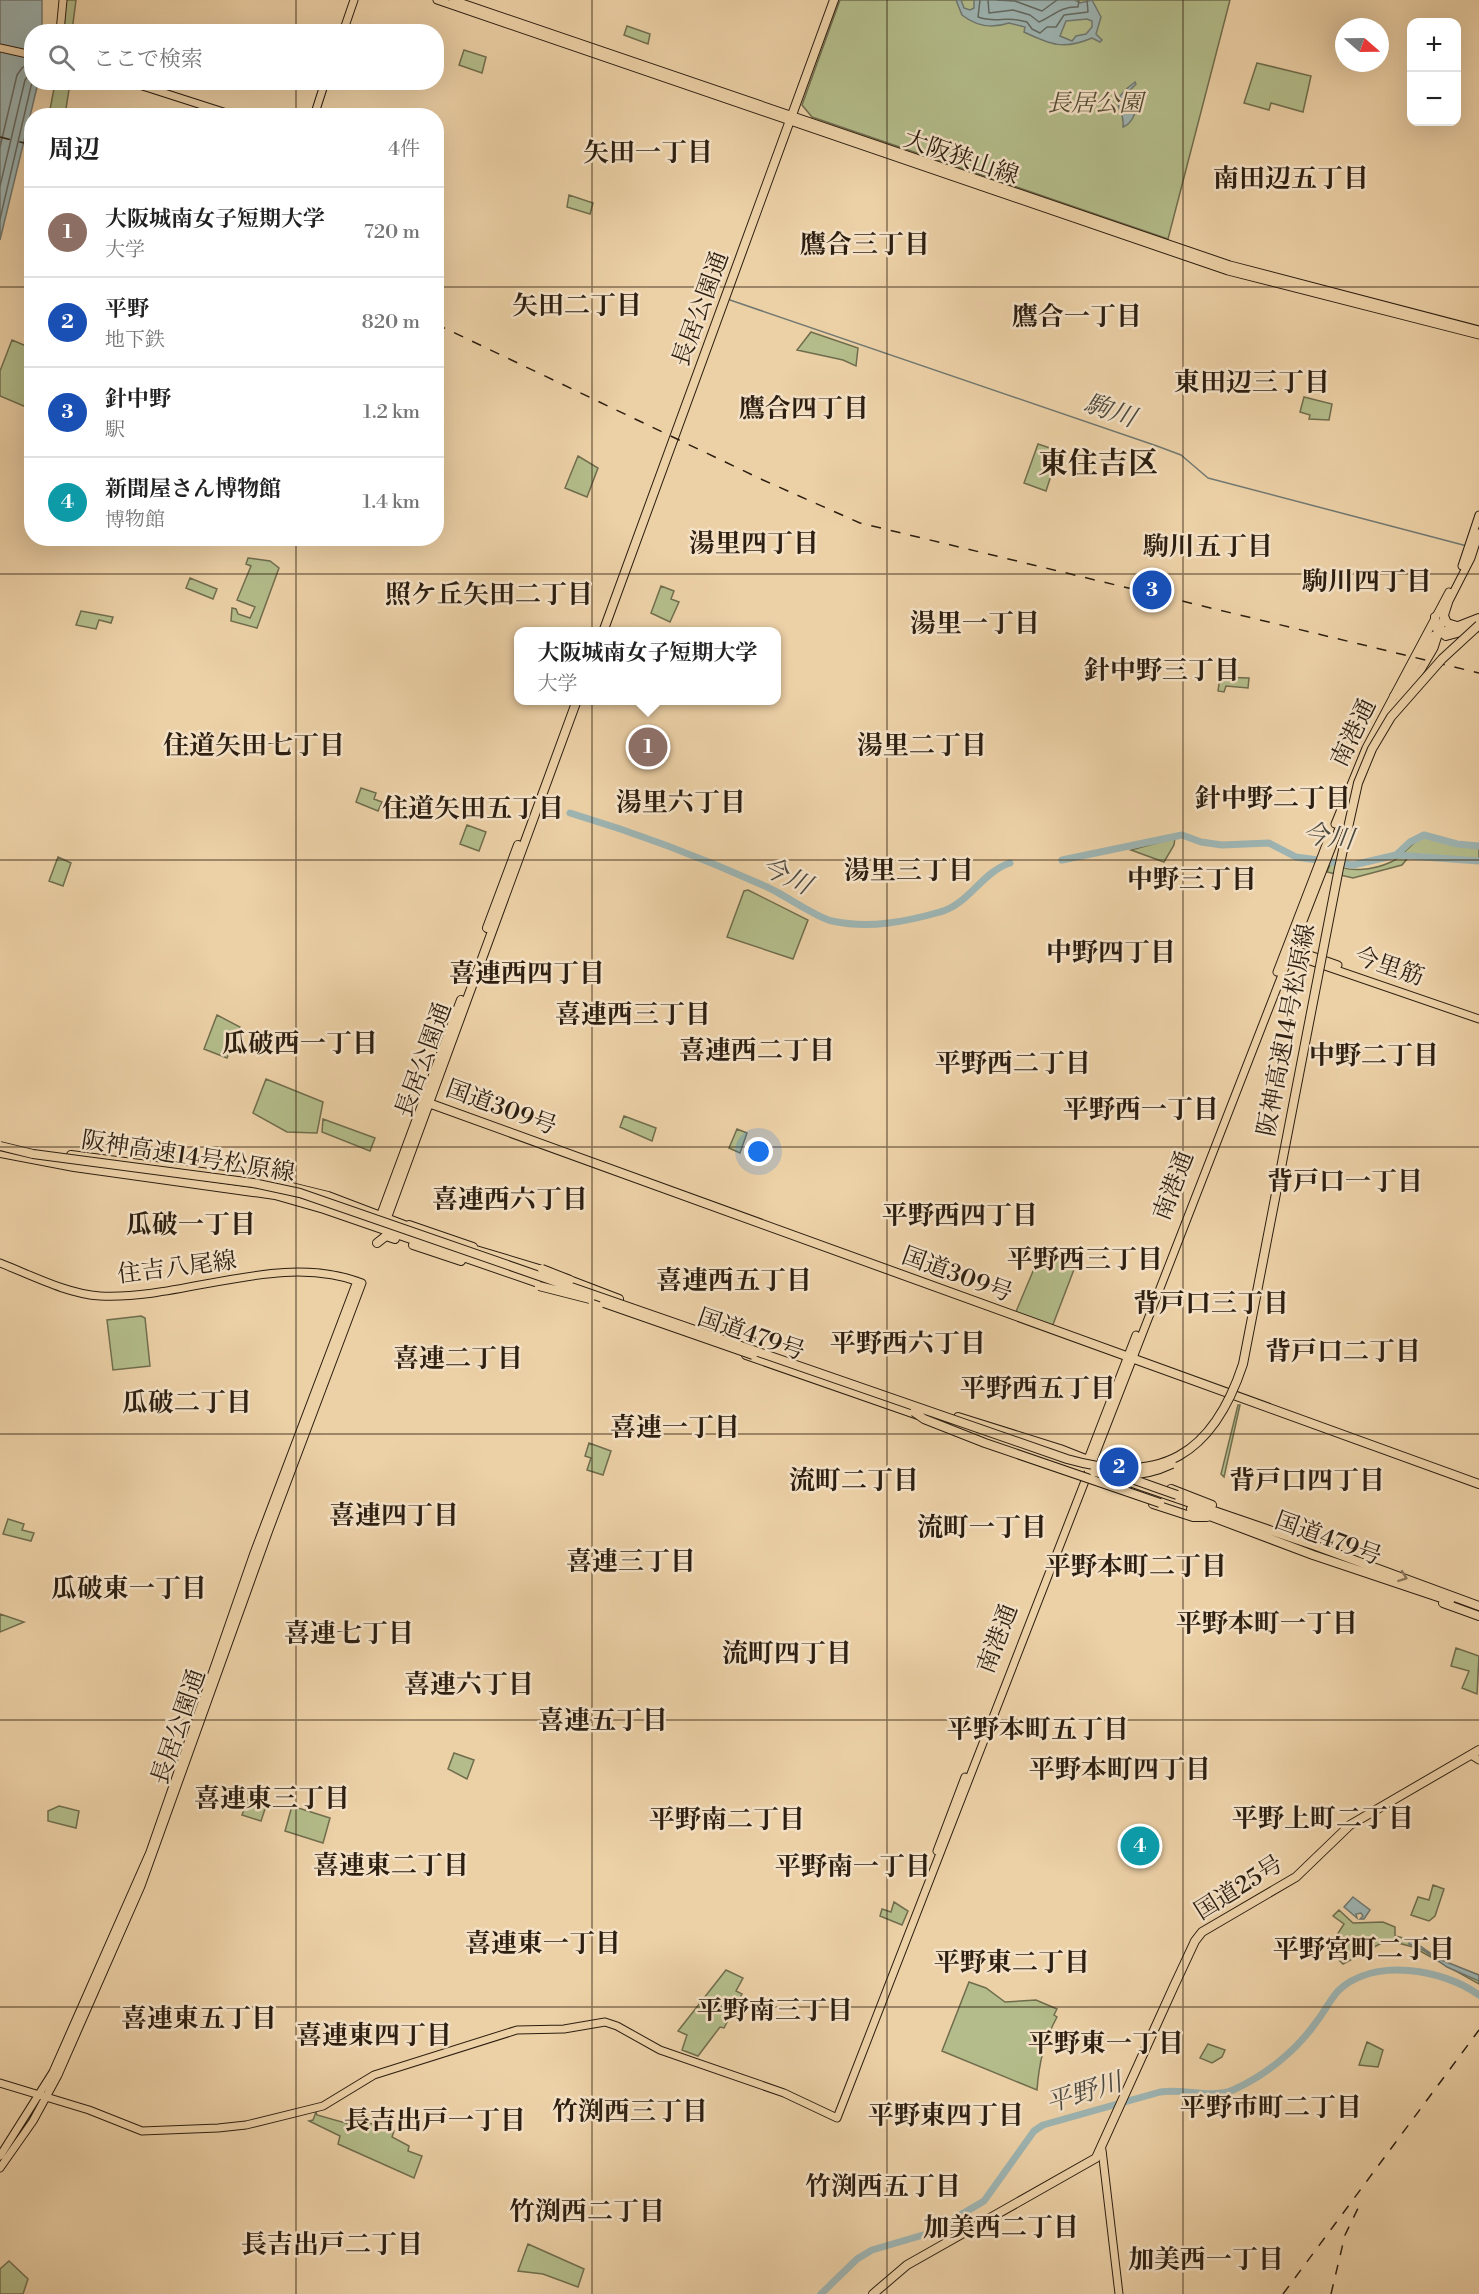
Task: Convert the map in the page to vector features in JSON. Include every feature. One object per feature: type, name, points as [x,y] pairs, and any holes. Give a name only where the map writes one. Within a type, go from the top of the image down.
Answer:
[{"type":"highway","name":"長居公園通","points":[[605,627],[829,0]]},
{"type":"highway","name":"長居公園通","points":[[600,627],[834,0]]},
{"type":"highway","points":[[1440,617],[1458,629],[1479,626]]},
{"type":"highway","points":[[1440,617],[1441,636]]},
{"type":"highway","points":[[1394,696],[1400,691],[1428,641],[1479,618]]},
{"type":"highway","name":"阪神高速14号松原線","points":[[0,1145],[33,1154],[278,1187],[338,1204],[1067,1460],[1119,1470],[1144,1468],[1177,1456],[1196,1444],[1219,1419],[1230,1399],[1243,1364],[1335,888],[1360,776],[1377,739],[1396,711],[1442,658],[1479,626]]},
{"type":"highway","name":"阪神高速14号松原線","points":[[0,1152],[52,1162],[252,1188],[299,1198],[1056,1461],[1112,1476],[1147,1473],[1170,1465],[1191,1454],[1217,1430],[1234,1402],[1246,1362],[1347,859],[1366,776],[1379,745],[1396,719],[1437,671],[1479,632]]},
{"type":"highway","name":"長居公園通","points":[[426,1102],[569,705]]},
{"type":"highway","name":"長居公園通","points":[[380,1228],[575,705]]},
{"type":"highway","name":"国道309号","points":[[426,1102],[1479,1484]]},
{"type":"highway","points":[[0,1145],[263,1180],[328,1196],[384,1216]]},
{"type":"highway","points":[[0,1152],[74,1167],[262,1192],[324,1209],[380,1228]]},
{"type":"highway","name":"国道479号","points":[[384,1216],[453,1243],[541,1269],[904,1407]]},
{"type":"highway","points":[[398,1221],[542,1269],[602,1297]]},
{"type":"highway","name":"国道479号","points":[[380,1228],[1087,1470],[1434,1593],[1479,1606]]},
{"type":"highway","points":[[392,1232],[539,1286],[590,1299]]},
{"type":"highway","points":[[377,1243],[383,1237],[390,1237],[532,1286],[559,1290]]},
{"type":"highway","points":[[904,1407],[931,1409],[993,1428],[1087,1470],[1181,1493],[1214,1506],[1222,1512]]},
{"type":"highway","points":[[914,1412],[924,1419],[985,1443],[1160,1503],[1209,1513]]},
{"type":"highway","points":[[944,1416],[982,1425],[1177,1495],[1209,1513]]},
{"type":"highway","name":"国道479号","points":[[1209,1513],[1222,1512],[1479,1611]]},
{"type":"highway","points":[[1434,1593],[1479,1601]]},
{"type":"highway","points":[[1434,1593],[1439,1602],[1479,1616]]},
{"type":"highway","name":"国道25号","points":[[873,2294],[907,2265],[1090,2164],[1102,2150],[1174,1986],[1202,1932],[1296,1877],[1350,1824],[1475,1752]]},
{"type":"main road","points":[[61,24],[63,0]]},
{"type":"main road","points":[[346,24],[354,0]]},
{"type":"main road","name":"大阪狭山線","points":[[437,0],[1230,265],[1479,330]]},
{"type":"main road","name":"大阪狭山線","points":[[453,0],[1228,271],[1479,335]]},
{"type":"main road","points":[[0,48],[24,53]]},
{"type":"main road","points":[[155,90],[211,108]]},
{"type":"main road","points":[[317,108],[322,90]]},
{"type":"main road","name":"南港通","points":[[1473,547],[1479,515]]},
{"type":"main road","name":"南港通","points":[[44,2096],[142,2131],[246,2125],[323,2106],[374,2076],[517,2030],[564,2029],[605,2022],[617,2026],[660,2050],[784,2093],[836,2117],[1366,748],[1440,617],[1479,533]]},
{"type":"main road","name":"南港通","points":[[1323,861],[1367,756],[1388,716],[1421,670],[1441,636]]},
{"type":"main road","name":"今里筋","points":[[1288,950],[1479,1014]]},
{"type":"main road","name":"今里筋","points":[[1288,950],[1479,1019]]},
{"type":"main road","name":"住吉八尾線","points":[[0,1263],[71,1289],[99,1296],[155,1292],[297,1272],[330,1272],[360,1282]]},
{"type":"main road","name":"長居公園通","points":[[0,2168],[56,2074],[150,1851],[248,1570],[360,1282]]},
{"type":"main road","points":[[1475,1752],[1479,1760]]},
{"type":"main road","points":[[0,2083],[44,2096]]},
{"type":"main road","name":"長居公園通","points":[[0,2156],[44,2096]]},
{"type":"main road","points":[[1102,2150],[1119,2294]]},
{"type":"green space","points":[[65,0],[76,0],[73,24],[62,24]]},
{"type":"green space","name":"長居公園","points":[[840,0],[1230,0],[1168,239],[812,117],[802,105]]},
{"type":"green space","points":[[627,26],[650,34],[648,44],[624,35]]},
{"type":"green space","points":[[464,50],[486,57],[482,73],[459,65]]},
{"type":"green space","points":[[1257,63],[1311,76],[1303,112],[1271,103],[1269,110],[1244,103]]},
{"type":"green space","points":[[54,90],[69,90],[66,108],[50,108]]},
{"type":"green space","points":[[569,195],[593,203],[590,214],[567,207]]},
{"type":"green space","points":[[811,332],[858,348],[856,366],[843,360],[797,350]]},
{"type":"green space","points":[[12,340],[24,345],[24,406],[0,396],[0,371]]},
{"type":"green space","points":[[1304,397],[1332,404],[1329,420],[1309,419],[1310,415],[1300,412]]},
{"type":"green space","points":[[1038,444],[1059,451],[1046,491],[1024,483]]},
{"type":"green space","points":[[578,456],[598,468],[587,497],[565,488]]},
{"type":"green space","points":[[248,558],[270,561],[279,568],[257,628],[231,621],[232,608],[236,609],[238,614],[250,618],[255,607],[237,600],[251,566],[246,564]]},
{"type":"green space","points":[[190,578],[217,589],[213,599],[186,588]]},
{"type":"green space","points":[[661,586],[674,591],[671,599],[679,602],[670,622],[651,613]]},
{"type":"green space","points":[[81,611],[113,617],[111,623],[99,620],[96,629],[76,625]]},
{"type":"green space","points":[[1220,677],[1249,678],[1248,688],[1226,686],[1224,692],[1218,691]]},
{"type":"green space","points":[[361,788],[376,793],[374,799],[382,802],[378,811],[356,802]]},
{"type":"green space","points":[[467,825],[486,832],[479,851],[460,844]]},
{"type":"green space","points":[[1175,838],[1174,845],[1164,862],[1131,850]]},
{"type":"green space","points":[[1421,838],[1479,848],[1479,859],[1411,854],[1402,865],[1353,878],[1327,872],[1331,862],[1344,868],[1360,870],[1384,865],[1395,860]]},
{"type":"green space","points":[[58,857],[71,863],[63,886],[49,881]]},
{"type":"green space","points":[[748,890],[808,920],[793,959],[727,937],[744,891]]},
{"type":"green space","points":[[217,1015],[240,1027],[227,1058],[204,1049]]},
{"type":"green space","points":[[266,1079],[323,1102],[317,1133],[287,1132],[253,1113]]},
{"type":"green space","points":[[624,1116],[656,1128],[652,1141],[620,1127]]},
{"type":"green space","points":[[323,1119],[375,1138],[370,1151],[322,1132]]},
{"type":"green space","points":[[737,1129],[747,1133],[740,1153],[729,1148]]},
{"type":"green space","points":[[1044,1245],[1078,1259],[1052,1327],[1015,1314]]},
{"type":"green space","points":[[141,1316],[145,1318],[150,1366],[113,1370],[107,1320]]},
{"type":"green space","points":[[1238,1405],[1240,1405],[1224,1477],[1221,1474]]},
{"type":"green space","points":[[589,1443],[611,1451],[603,1475],[587,1470],[591,1458],[585,1456]]},
{"type":"green space","points":[[8,1519],[24,1524],[22,1530],[34,1533],[31,1541],[3,1534]]},
{"type":"green space","points":[[0,1614],[24,1622],[0,1632]]},
{"type":"green space","points":[[1456,1648],[1479,1656],[1477,1694],[1462,1688],[1469,1671],[1451,1666]]},
{"type":"green space","points":[[454,1753],[474,1760],[467,1779],[448,1769]]},
{"type":"green space","points":[[249,1797],[267,1803],[261,1821],[242,1815]]},
{"type":"green space","points":[[59,1806],[79,1811],[76,1828],[48,1821],[48,1811]]},
{"type":"green space","points":[[292,1806],[330,1818],[323,1843],[285,1831]]},
{"type":"green space","points":[[1433,1885],[1444,1889],[1435,1916],[1429,1921],[1411,1915],[1418,1897],[1429,1900]]},
{"type":"green space","points":[[894,1902],[908,1911],[902,1925],[880,1916],[882,1909],[891,1912]]},
{"type":"green space","points":[[1339,1910],[1353,1923],[1383,1922],[1395,1927],[1395,1936],[1412,1940],[1437,1959],[1479,1975],[1479,1984],[1413,1947],[1387,1940],[1343,1964],[1328,1949],[1344,1924],[1333,1916]]},
{"type":"green space","points":[[726,1970],[743,1978],[736,1991],[742,1994],[724,2028],[720,2027],[698,2056],[682,2050],[687,2035],[678,2031]]},
{"type":"green space","points":[[969,1982],[986,1988],[1005,2002],[1036,2000],[1057,2009],[1054,2015],[1057,2017],[1043,2052],[1037,2090],[942,2051]]},
{"type":"green space","points":[[1367,2042],[1383,2050],[1378,2067],[1359,2065]]},
{"type":"green space","points":[[1208,2044],[1225,2050],[1222,2057],[1212,2063],[1200,2058]]},
{"type":"green space","points":[[316,2112],[317,2115],[356,2126],[359,2126],[360,2120],[394,2131],[392,2137],[409,2146],[408,2151],[422,2156],[414,2178],[338,2144],[340,2136],[309,2121],[313,2120]]},
{"type":"green space","points":[[528,2244],[584,2269],[578,2287],[543,2274],[518,2271]]},
{"type":"green space","points":[[9,2261],[28,2279],[23,2294],[0,2294],[0,2269]]},
{"type":"water","points":[[0,0],[42,0],[42,24],[24,24],[24,90],[36,90],[32,108],[24,108],[24,141],[0,240]]},
{"type":"water","points":[[956,0],[961,0],[964,8],[970,10],[974,8],[974,0],[1075,0],[1080,3],[1092,0],[1101,17],[1096,34],[1102,40],[1100,42],[1092,38],[1065,45],[1050,43],[1024,32],[1025,27],[1009,23],[997,26],[985,25],[962,15]],"holes":[[[1087,19],[1092,21],[1092,27],[1086,34],[1076,36],[1072,41],[1060,36],[1066,21]]]},
{"type":"water","points":[[1135,82],[1136,84],[1128,92],[1137,102],[1136,109],[1131,120],[1123,127],[1118,101],[1125,90]]},
{"type":"water","points":[[1353,1897],[1370,1910],[1364,1919],[1360,1919],[1363,1916],[1361,1913],[1356,1914],[1357,1918],[1344,1907]]},
{"type":"water","points":[[1410,1939],[1439,1959],[1479,1975],[1479,1981],[1447,1967],[1423,1950],[1409,1944]]},
{"type":"waterway","name":"駒川","points":[[730,300],[1157,446],[1181,455],[1208,478],[1467,546]]},
{"type":"waterway","name":"今川","points":[[570,813],[694,856],[767,887],[826,919],[846,923],[887,923],[940,912],[959,903],[991,873],[1010,863]]},
{"type":"waterway","name":"今川","points":[[1062,860],[1182,835],[1201,842],[1222,845],[1269,843],[1296,857],[1353,865],[1396,855],[1410,842],[1424,835],[1457,844],[1479,846]]},
{"type":"waterway","points":[[1396,855],[1479,861]]},
{"type":"waterway","name":"平野川","points":[[821,2294],[857,2259],[872,2250],[930,2233],[984,2201],[1034,2131],[1043,2125],[1160,2092],[1225,2093],[1257,2077],[1280,2061],[1300,2042],[1332,1998],[1353,1980],[1389,1970],[1408,1970],[1447,1979],[1479,1995]]},
{"type":"railway","points":[[0,137],[24,143]]},
{"type":"railway","points":[[444,328],[763,480],[860,523],[1479,673]]},
{"type":"railway","points":[[1283,2294],[1479,2030]]},
{"type":"railway","points":[[1331,2294],[1345,2235],[1361,2202]]},
{"type":"place","name":"針中野","points":[[1152,590]]},
{"type":"place","name":"大阪城南女子短期大学","points":[[648,747]]},
{"type":"place","name":"平野","points":[[1119,1467]]},
{"type":"place","name":"新聞屋さん博物館","points":[[1140,1846]]},
{"type":"district","name":"矢田一丁目","points":[[648,153]]},
{"type":"district","name":"南田辺五丁目","points":[[1291,179]]},
{"type":"district","name":"鷹合三丁目","points":[[865,245]]},
{"type":"district","name":"矢田二丁目","points":[[577,306]]},
{"type":"district","name":"鷹合一丁目","points":[[1077,317]]},
{"type":"district","name":"東田辺三丁目","points":[[1252,383]]},
{"type":"district","name":"鷹合四丁目","points":[[804,409]]},
{"type":"district","name":"東住吉区","points":[[1098,464]]},
{"type":"district","name":"湯里四丁目","points":[[754,544]]},
{"type":"district","name":"駒川五丁目","points":[[1208,547]]},
{"type":"district","name":"駒川四丁目","points":[[1367,582]]},
{"type":"district","name":"照ケ丘矢田二丁目","points":[[489,595]]},
{"type":"district","name":"湯里一丁目","points":[[975,624]]},
{"type":"district","name":"針中野三丁目","points":[[1162,671]]},
{"type":"district","name":"住道矢田七丁目","points":[[254,746]]},
{"type":"district","name":"湯里二丁目","points":[[922,746]]},
{"type":"district","name":"針中野二丁目","points":[[1273,799]]},
{"type":"district","name":"湯里六丁目","points":[[681,803]]},
{"type":"district","name":"住道矢田五丁目","points":[[473,809]]},
{"type":"district","name":"湯里三丁目","points":[[909,871]]},
{"type":"district","name":"中野三丁目","points":[[1192,880]]},
{"type":"district","name":"中野四丁目","points":[[1111,953]]},
{"type":"district","name":"喜連西四丁目","points":[[527,974]]},
{"type":"district","name":"喜連西三丁目","points":[[633,1015]]},
{"type":"district","name":"瓜破西一丁目","points":[[300,1044]]},
{"type":"district","name":"喜連西二丁目","points":[[757,1051]]},
{"type":"district","name":"中野二丁目","points":[[1374,1056]]},
{"type":"district","name":"平野西二丁目","points":[[1013,1064]]},
{"type":"district","name":"平野西一丁目","points":[[1141,1110]]},
{"type":"district","name":"背戸口一丁目","points":[[1345,1182]]},
{"type":"district","name":"喜連西六丁目","points":[[510,1200]]},
{"type":"district","name":"平野西四丁目","points":[[960,1216]]},
{"type":"district","name":"瓜破一丁目","points":[[191,1225]]},
{"type":"district","name":"平野西三丁目","points":[[1085,1260]]},
{"type":"district","name":"喜連西五丁目","points":[[734,1281]]},
{"type":"district","name":"背戸口三丁目","points":[[1211,1304]]},
{"type":"district","name":"平野西六丁目","points":[[908,1344]]},
{"type":"district","name":"背戸口二丁目","points":[[1343,1352]]},
{"type":"district","name":"喜連二丁目","points":[[458,1359]]},
{"type":"district","name":"平野西五丁目","points":[[1038,1389]]},
{"type":"district","name":"瓜破二丁目","points":[[187,1403]]},
{"type":"district","name":"喜連一丁目","points":[[675,1428]]},
{"type":"district","name":"流町二丁目","points":[[854,1481]]},
{"type":"district","name":"背戸口四丁目","points":[[1307,1481]]},
{"type":"district","name":"喜連四丁目","points":[[394,1516]]},
{"type":"district","name":"流町一丁目","points":[[982,1528]]},
{"type":"district","name":"喜連三丁目","points":[[631,1562]]},
{"type":"district","name":"平野本町二丁目","points":[[1136,1567]]},
{"type":"district","name":"瓜破東一丁目","points":[[129,1589]]},
{"type":"district","name":"平野本町一丁目","points":[[1267,1624]]},
{"type":"district","name":"喜連七丁目","points":[[349,1634]]},
{"type":"district","name":"流町四丁目","points":[[787,1654]]},
{"type":"district","name":"喜連六丁目","points":[[469,1685]]},
{"type":"district","name":"喜連五丁目","points":[[603,1721]]},
{"type":"district","name":"平野本町五丁目","points":[[1038,1730]]},
{"type":"district","name":"平野本町四丁目","points":[[1120,1770]]},
{"type":"district","name":"喜連東三丁目","points":[[272,1799]]},
{"type":"district","name":"平野上町二丁目","points":[[1323,1819]]},
{"type":"district","name":"平野南二丁目","points":[[727,1820]]},
{"type":"district","name":"喜連東二丁目","points":[[391,1866]]},
{"type":"district","name":"平野南一丁目","points":[[853,1867]]},
{"type":"district","name":"喜連東一丁目","points":[[543,1944]]},
{"type":"district","name":"平野宮町二丁目","points":[[1364,1950]]},
{"type":"district","name":"平野東二丁目","points":[[1012,1963]]},
{"type":"district","name":"平野南三丁目","points":[[775,2011]]},
{"type":"district","name":"喜連東五丁目","points":[[199,2019]]},
{"type":"district","name":"喜連東四丁目","points":[[374,2036]]},
{"type":"district","name":"平野東一丁目","points":[[1106,2044]]},
{"type":"district","name":"平野市町二丁目","points":[[1271,2108]]},
{"type":"district","name":"竹渕西三丁目","points":[[630,2112]]},
{"type":"district","name":"平野東四丁目","points":[[946,2116]]},
{"type":"district","name":"長吉出戸一丁目","points":[[435,2121]]},
{"type":"district","name":"竹渕西五丁目","points":[[883,2187]]},
{"type":"district","name":"竹渕西二丁目","points":[[587,2212]]},
{"type":"district","name":"加美西二丁目","points":[[1001,2228]]},
{"type":"district","name":"長吉出戸二丁目","points":[[332,2245]]},
{"type":"district","name":"加美西一丁目","points":[[1206,2260]]}]
